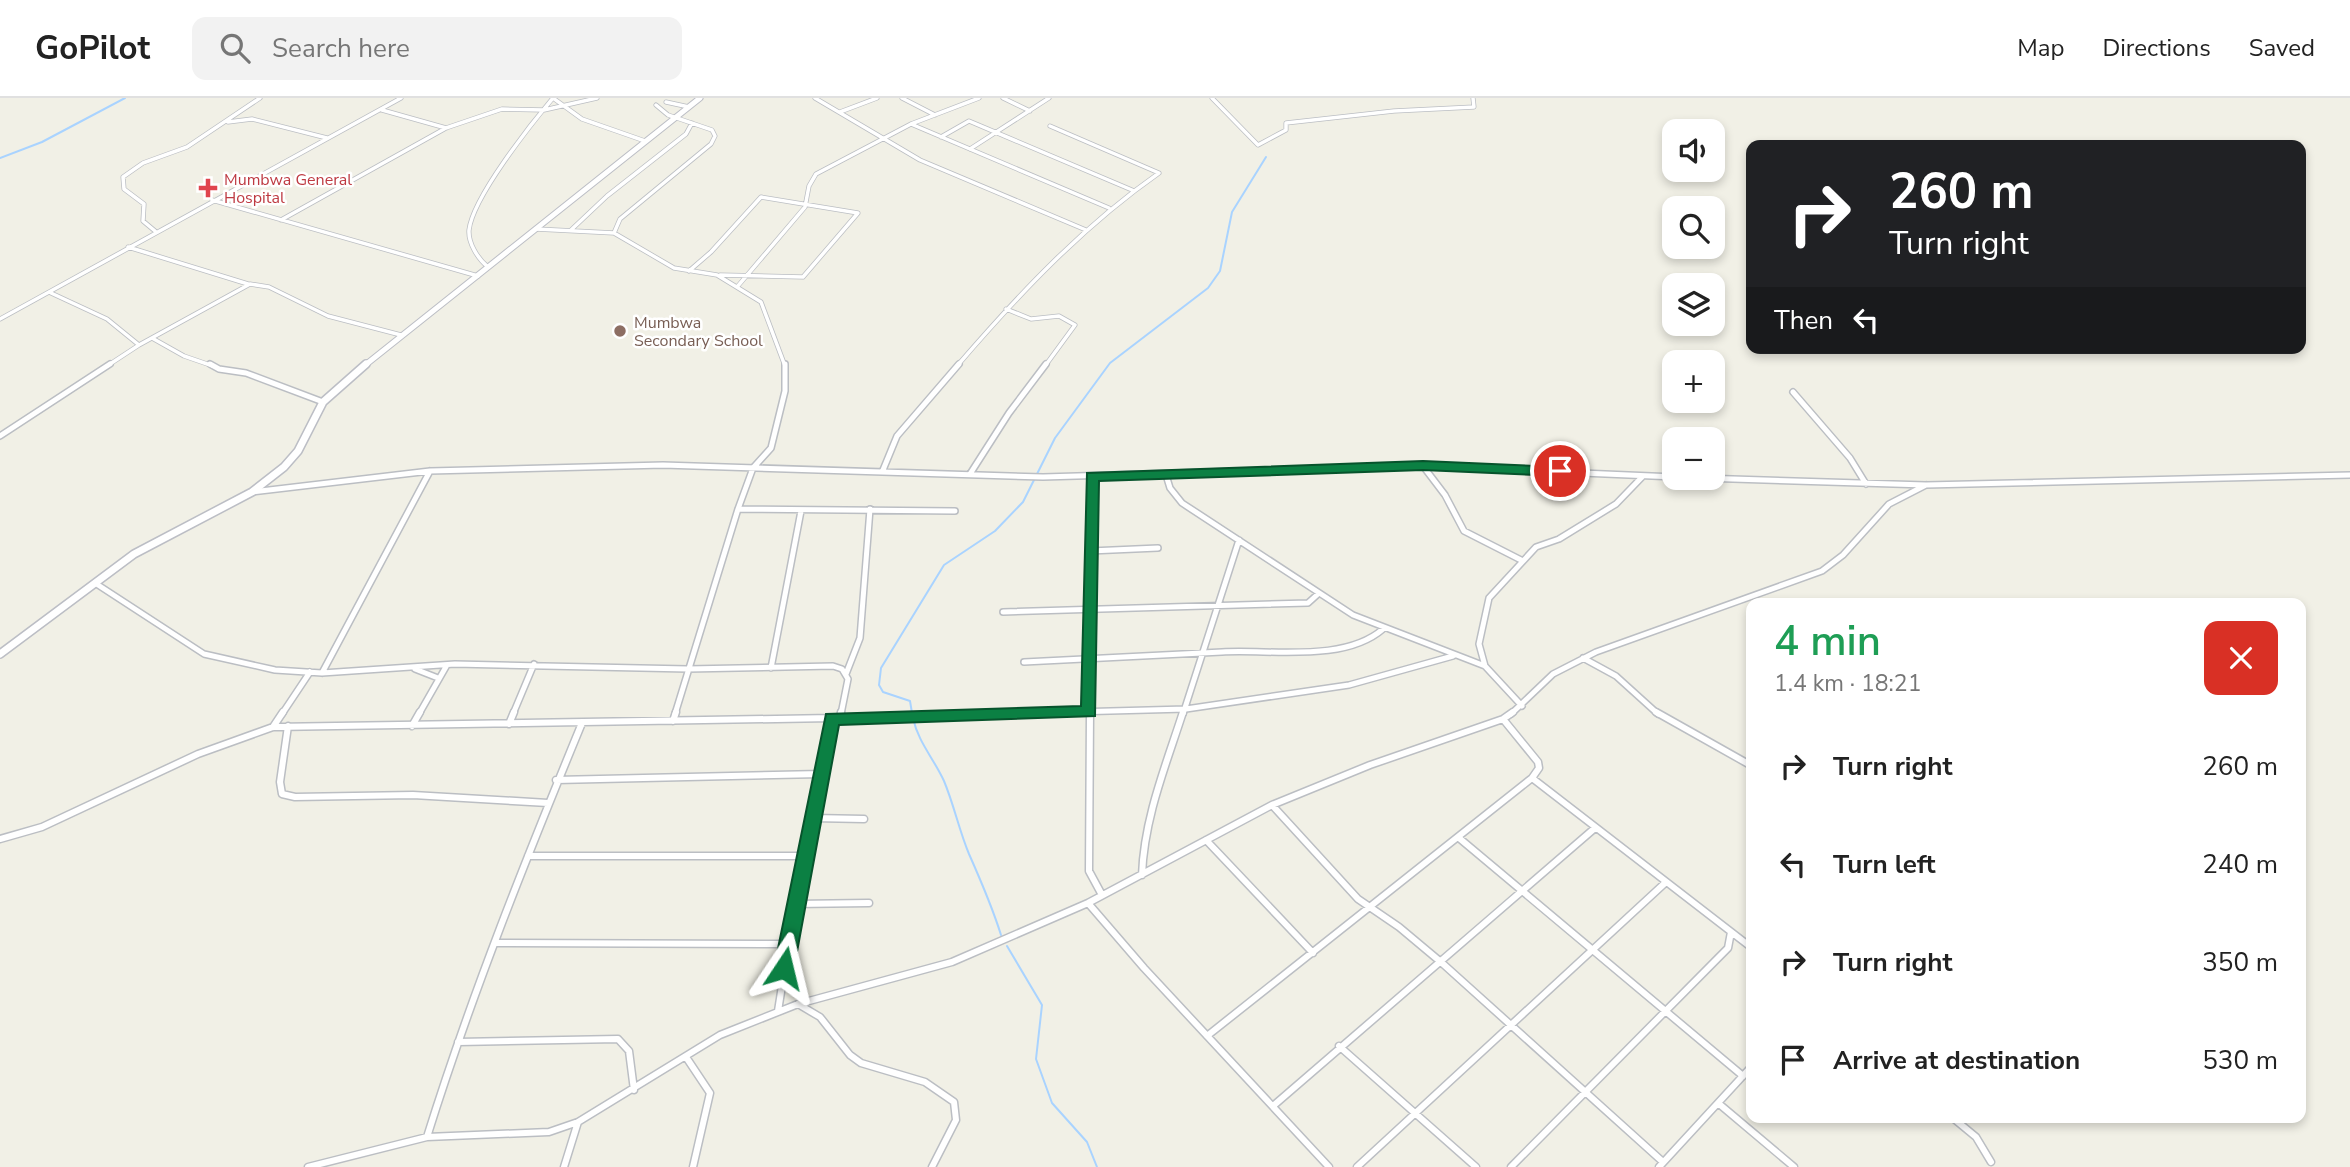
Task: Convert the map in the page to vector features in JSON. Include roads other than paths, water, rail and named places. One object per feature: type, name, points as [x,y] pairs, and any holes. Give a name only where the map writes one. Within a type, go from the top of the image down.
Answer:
[{"type":"street","points":[[155,231],[143,221],[144,204],[124,189],[123,177],[143,163],[187,147],[260,98]]},
{"type":"street","points":[[0,319],[51,293],[155,231],[401,98]]},
{"type":"street","points":[[488,267],[483,264],[470,237],[471,221],[488,187],[553,98],[561,107],[645,141]]},
{"type":"street","points":[[281,220],[446,128],[504,109],[544,110],[597,98]]},
{"type":"street","points":[[0,654],[134,554],[252,492],[284,467],[298,451],[323,402],[401,335],[700,98]]},
{"type":"street","points":[[815,98],[881,139],[1086,230]]},
{"type":"street","points":[[840,112],[877,98]]},
{"type":"street","points":[[902,98],[935,115]]},
{"type":"street","points":[[737,287],[779,241],[805,207],[809,186],[817,174],[911,124],[979,98]]},
{"type":"street","points":[[1003,98],[1030,111]]},
{"type":"street","points":[[970,149],[1049,98]]},
{"type":"street","points":[[1212,98],[1258,145],[1286,130],[1286,123],[1394,111],[1474,107],[1473,98]]},
{"type":"street","points":[[666,102],[689,107]]},
{"type":"street","points":[[614,233],[620,219],[710,144],[715,133],[676,118],[656,105]]},
{"type":"street","points":[[379,110],[446,128]]},
{"type":"street","points":[[222,122],[252,119],[327,138]]},
{"type":"street","points":[[941,137],[969,121],[1132,190]]},
{"type":"street","points":[[571,230],[607,196],[686,134],[692,123]]},
{"type":"street","points":[[911,124],[1109,208]]},
{"type":"street","points":[[883,470],[897,436],[1006,309],[1109,208],[1158,174],[1159,171],[1050,126]]},
{"type":"street","points":[[536,229],[614,233],[665,264],[689,271],[717,275],[803,277],[859,214],[761,197],[711,252],[689,271]]},
{"type":"street","points":[[212,200],[478,276]]},
{"type":"street","points":[[128,247],[268,287],[328,316],[401,335]]},
{"type":"street","points":[[673,721],[738,509],[753,468],[771,448],[785,391],[783,379],[786,365],[761,302],[717,275]]},
{"type":"street","points":[[0,436],[139,345],[250,284]]},
{"type":"street","points":[[51,293],[107,319],[139,345]]},
{"type":"street","points":[[970,474],[1009,412],[1075,325],[1046,314],[1034,320],[1006,309]]},
{"type":"street","points":[[152,338],[184,356],[205,361],[219,369],[246,373],[323,402]]},
{"type":"street","points":[[1793,392],[1850,458],[1867,484]]},
{"type":"street","points":[[252,492],[430,471],[663,465],[1044,477],[1423,466],[1662,476]]},
{"type":"street","points":[[1423,466],[1446,495],[1464,531],[1524,561]]},
{"type":"street","points":[[322,673],[430,471]]},
{"type":"street","points":[[1166,475],[1171,488],[1182,503],[1318,594],[1383,629],[1399,632],[1453,656],[1485,666]]},
{"type":"street","points":[[1522,706],[1485,666],[1479,648],[1486,604],[1543,543],[1559,539],[1616,504],[1643,475]]},
{"type":"street","points":[[1725,479],[1926,485],[2350,475]]},
{"type":"street","points":[[1092,476],[1089,871],[1102,895]]},
{"type":"street","points":[[308,1167],[428,1137],[549,1132],[578,1122],[720,1035],[798,1004],[951,962],[1088,903],[1272,805],[1370,765],[1503,719],[1522,706],[1553,674],[1583,658],[1732,601],[1822,571],[1843,555],[1889,504],[1926,485]]},
{"type":"street","points":[[738,509],[955,510]]},
{"type":"street","points":[[840,718],[848,679],[846,674],[860,638],[870,509]]},
{"type":"street","points":[[771,668],[802,511]]},
{"type":"street","points":[[1142,875],[1143,848],[1151,812],[1239,540]]},
{"type":"street","points":[[1090,551],[1158,548]]},
{"type":"street","points":[[95,583],[204,654],[275,670],[322,673],[447,665],[534,664],[688,669],[833,666],[846,674]]},
{"type":"street","points":[[1003,612],[1308,603],[1318,594]]},
{"type":"street","points":[[1024,662],[1234,651],[1299,653],[1338,648],[1374,637],[1383,629]]},
{"type":"street","points":[[0,839],[42,827],[198,754],[273,727],[840,718],[1186,709],[1349,685],[1453,656]]},
{"type":"street","points":[[1583,658],[1616,676],[1663,718],[1746,763]]},
{"type":"street","points":[[509,724],[534,664]]},
{"type":"street","points":[[412,726],[447,665]]},
{"type":"street","points":[[405,667],[423,670],[438,678]]},
{"type":"street","points":[[273,727],[310,672]]},
{"type":"street","points":[[778,1011],[795,904],[832,718]]},
{"type":"street","points":[[1208,1036],[1532,778],[1539,768],[1538,762],[1503,719]]},
{"type":"street","points":[[428,1137],[458,1042],[505,911],[556,780],[582,723]]},
{"type":"street","points":[[289,726],[290,738],[278,783],[282,794],[295,797],[412,795],[548,803]]},
{"type":"street","points":[[556,780],[821,774]]},
{"type":"street","points":[[1532,778],[1746,943]]},
{"type":"street","points":[[1272,805],[1337,879],[1441,963],[1661,1164],[1746,1073]]},
{"type":"street","points":[[813,818],[864,819]]},
{"type":"street","points":[[1273,1106],[1339,1046],[1441,963],[1595,828]]},
{"type":"street","points":[[1460,838],[1743,1076]]},
{"type":"street","points":[[1206,840],[1313,953]]},
{"type":"street","points":[[528,856],[804,856]]},
{"type":"street","points":[[1357,1167],[1665,883]]},
{"type":"street","points":[[795,904],[869,903]]},
{"type":"street","points":[[1088,903],[1329,1167]]},
{"type":"street","points":[[1511,1167],[1728,948],[1731,932]]},
{"type":"street","points":[[495,943],[788,944]]},
{"type":"street","points":[[798,1004],[820,1017],[850,1055],[862,1063],[925,1082],[954,1102],[956,1121],[932,1167]]},
{"type":"street","points":[[458,1042],[618,1040],[629,1051],[634,1090]]},
{"type":"street","points":[[1339,1046],[1476,1167]]},
{"type":"street","points":[[686,1058],[710,1093],[694,1167]]},
{"type":"street","points":[[1718,1103],[1794,1167]]},
{"type":"street","points":[[564,1167],[578,1122]]},
{"type":"street","points":[[1959,1123],[1976,1137],[1991,1162]]},
{"type":"waterway","points":[[0,158],[42,142],[125,98]]},
{"type":"waterway","points":[[912,713],[910,701],[883,692],[879,685],[881,668],[944,565],[995,531],[1023,502],[1055,438],[1110,363],[1208,288],[1220,271],[1232,212],[1266,157]]},
{"type":"waterway","points":[[913,718],[922,743],[944,781],[965,845],[1001,935]]},
{"type":"waterway","points":[[1007,946],[1042,1005],[1036,1059],[1052,1103],[1087,1142],[1097,1167]]},
{"type":"place","name":"Mumbwa General Hospital","points":[[208,188]]},
{"type":"place","name":"Mumbwa Secondary School","points":[[620,331]]}]
